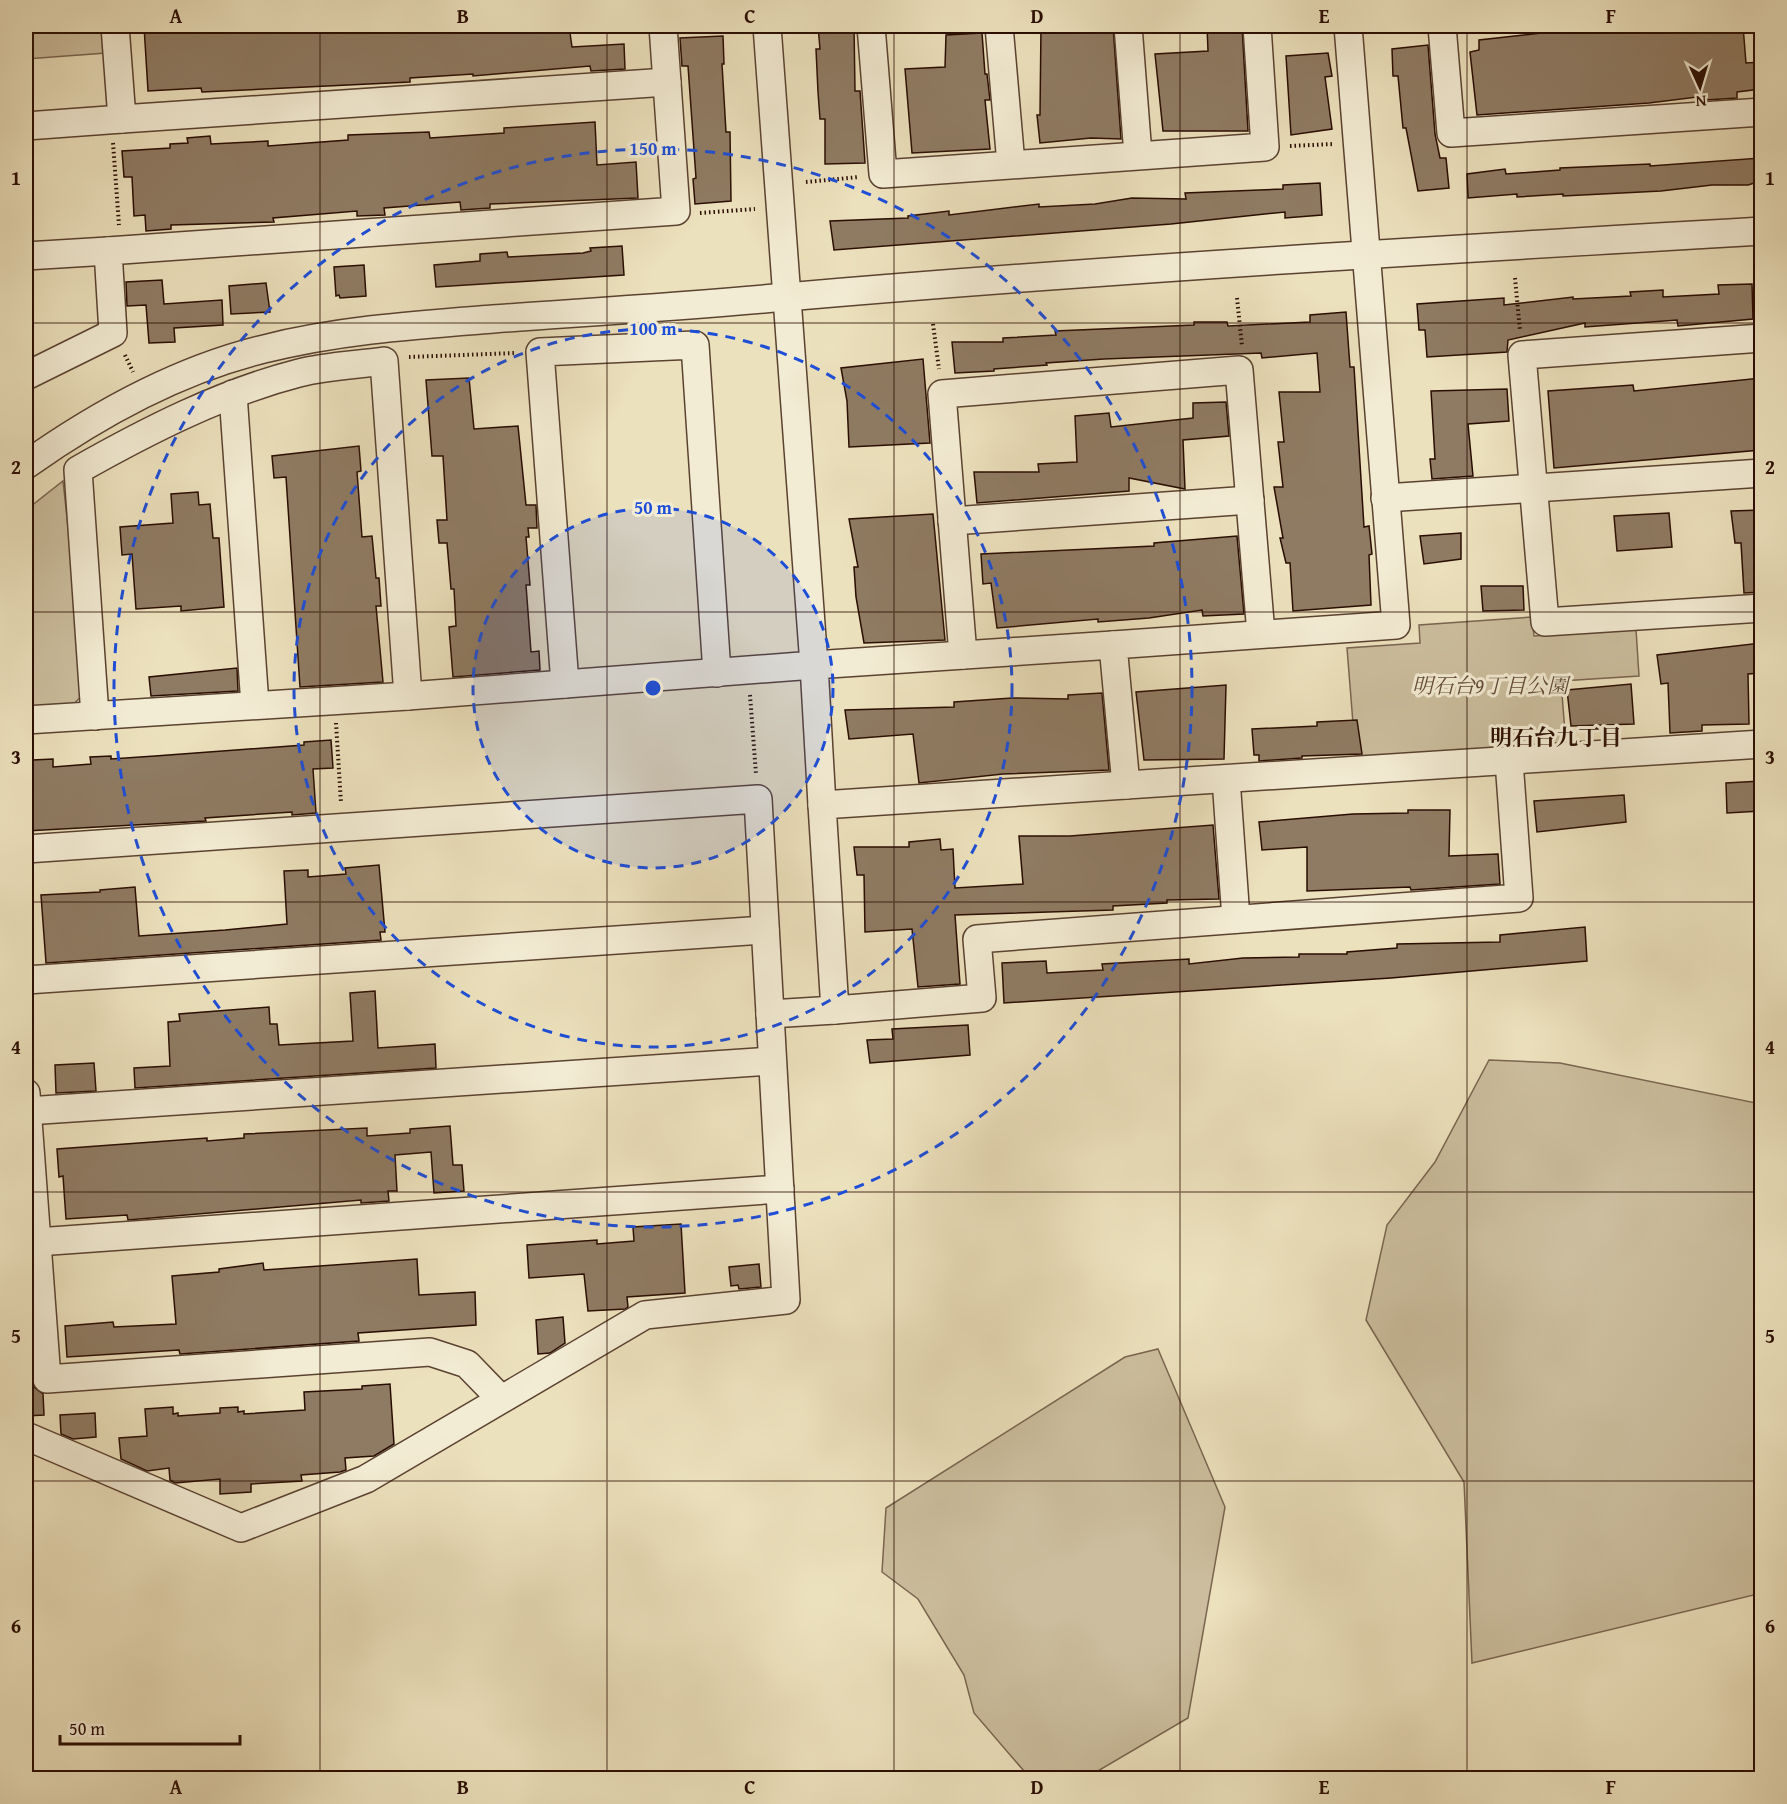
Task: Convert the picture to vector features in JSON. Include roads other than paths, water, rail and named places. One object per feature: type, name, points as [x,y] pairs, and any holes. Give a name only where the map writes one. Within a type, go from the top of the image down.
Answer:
[{"type":"street","points":[[115,26],[116,120]]},
{"type":"street","points":[[26,256],[676,211],[663,26]]},
{"type":"street","points":[[767,26],[785,297],[814,665],[835,1010]]},
{"type":"street","points":[[871,26],[883,174],[1265,147],[1257,26]]},
{"type":"street","points":[[999,26],[1011,164]]},
{"type":"street","points":[[1128,26],[1138,155]]},
{"type":"street","points":[[26,720],[408,696],[814,665],[1396,625],[1348,26]]},
{"type":"street","points":[[1442,26],[1451,133],[1761,112]]},
{"type":"street","points":[[26,126],[667,82]]},
{"type":"street","points":[[26,465],[73,431],[134,398],[197,369],[260,350],[319,336],[398,326],[1368,254],[1761,231]]},
{"type":"street","points":[[26,376],[112,333],[114,250]]},
{"type":"street","points":[[1761,338],[1522,355],[1545,622],[1761,608]]},
{"type":"street","points":[[565,684],[540,352],[695,345],[717,673]]},
{"type":"street","points":[[95,716],[78,470],[138,436],[233,394],[300,373],[384,361],[408,696]]},
{"type":"street","points":[[963,655],[942,394],[1239,370],[1261,634]]},
{"type":"street","points":[[233,394],[255,705]]},
{"type":"street","points":[[1385,498],[1761,473]]},
{"type":"street","points":[[952,521],[1250,500]]},
{"type":"street","points":[[1113,645],[1126,785]]},
{"type":"street","points":[[822,805],[1761,744]]},
{"type":"street","points":[[770,1014],[982,998],[977,939],[1519,898],[1509,761]]},
{"type":"street","points":[[1226,779],[1236,919]]},
{"type":"street","points":[[26,849],[758,799],[786,1300],[645,1315],[366,1479],[241,1528],[26,1436]]},
{"type":"street","points":[[26,980],[765,930]]},
{"type":"street","points":[[501,1399],[467,1364],[430,1352],[47,1379],[26,1102],[772,1061]]},
{"type":"street","points":[[37,1242],[780,1189]]},
{"type":"district","name":"明石台九丁目","points":[[1556,737]]},
{"type":"park label","name":"明石台9丁目公園","points":[[1490,685]]}]
